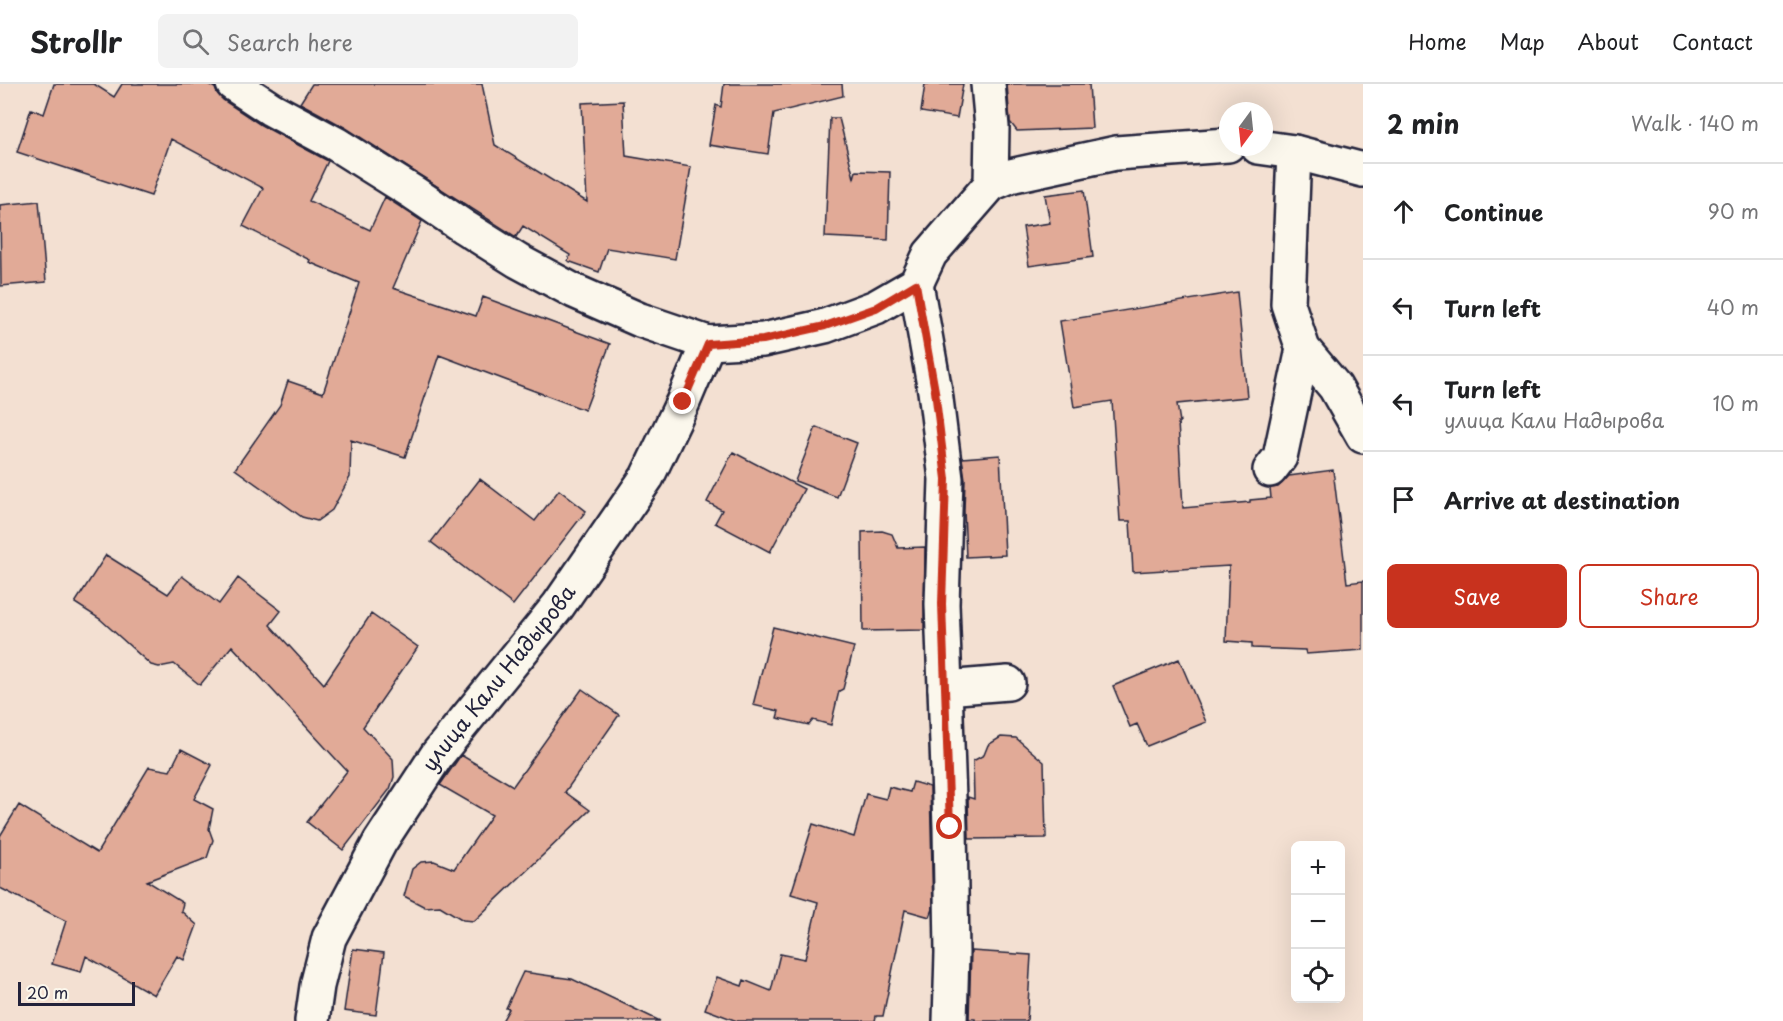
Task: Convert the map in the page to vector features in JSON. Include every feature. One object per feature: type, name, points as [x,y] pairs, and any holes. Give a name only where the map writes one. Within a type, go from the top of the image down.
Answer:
[{"type":"street","points":[[233,84],[271,109],[336,144],[464,227],[555,281],[640,320],[708,344],[763,340],[825,326],[876,308],[916,284],[930,254],[991,184],[1010,176],[1116,153],[1219,146]]},
{"type":"street","points":[[988,84],[992,127],[991,184]]},
{"type":"street","points":[[1273,149],[1294,152],[1363,170]]},
{"type":"street","points":[[1294,152],[1288,304],[1303,349],[1335,387],[1363,436]]},
{"type":"street","points":[[916,284],[935,391],[946,479],[942,604],[952,942],[950,1021]]},
{"type":"street","name":"улица Кали Надырова","points":[[312,1021],[317,986],[329,938],[380,842],[437,755],[558,606],[647,477],[708,344]]},
{"type":"street","points":[[1270,470],[1280,457],[1303,349]]},
{"type":"street","points":[[945,688],[1008,683]]},
{"type":"building","points":[[54,84],[94,84],[114,97],[122,84],[208,84],[215,88],[223,100],[261,125],[328,161],[309,201],[370,230],[385,197],[422,221],[393,288],[476,316],[483,297],[610,344],[585,410],[439,355],[405,457],[351,440],[350,477],[332,510],[317,521],[302,517],[235,469],[280,405],[288,381],[323,393],[359,283],[309,262],[310,260],[243,226],[263,188],[171,139],[151,196],[17,152],[31,109],[44,114]]},
{"type":"building","points":[[312,84],[482,84],[495,145],[587,202],[582,103],[623,101],[626,156],[691,167],[675,259],[607,248],[599,272],[568,261],[570,255],[523,226],[516,237],[346,128],[300,103]]},
{"type":"building","points":[[724,84],[842,84],[843,96],[774,113],[768,154],[709,145],[716,105],[721,107]]},
{"type":"building","points":[[925,84],[963,84],[957,118],[921,112]]},
{"type":"building","points":[[1007,84],[1089,84],[1092,128],[1017,131],[1010,122]]},
{"type":"building","points":[[830,118],[839,118],[854,178],[856,171],[890,172],[888,240],[825,237]]},
{"type":"building","points":[[1084,190],[1093,257],[1029,266],[1023,227],[1050,223],[1045,195]]},
{"type":"building","points":[[39,201],[46,282],[1,286],[0,205]]},
{"type":"building","points":[[1237,292],[1247,397],[1177,404],[1180,422],[1178,422],[1183,508],[1271,498],[1270,488],[1278,487],[1289,476],[1333,470],[1347,583],[1363,581],[1363,650],[1306,654],[1305,650],[1252,648],[1252,643],[1226,641],[1229,566],[1133,572],[1130,521],[1120,521],[1112,401],[1074,407],[1060,321]]},
{"type":"building","points":[[816,427],[857,443],[837,497],[795,481]]},
{"type":"building","points":[[733,452],[804,489],[770,552],[715,523],[722,510],[707,502]]},
{"type":"building","points":[[1000,455],[1005,555],[966,557],[965,479],[962,458]]},
{"type":"building","points":[[480,479],[535,521],[559,490],[586,511],[513,605],[431,542]]},
{"type":"building","points":[[882,531],[892,534],[898,548],[925,547],[924,630],[863,631],[862,532]]},
{"type":"building","points":[[106,555],[168,594],[182,576],[219,604],[238,578],[281,611],[270,625],[324,684],[371,614],[418,647],[363,727],[393,759],[394,777],[390,789],[343,850],[307,822],[347,771],[232,646],[200,685],[174,664],[159,667],[151,665],[100,619],[75,603]]},
{"type":"building","points":[[773,627],[854,647],[843,689],[839,691],[831,725],[813,720],[809,725],[777,718],[779,711],[753,705]]},
{"type":"building","points":[[1179,659],[1206,722],[1147,746],[1137,724],[1130,727],[1113,686]]},
{"type":"building","points":[[582,689],[619,715],[565,792],[590,810],[474,921],[463,920],[440,906],[425,907],[404,896],[412,869],[421,862],[434,861],[454,869],[492,815],[440,785],[461,755],[513,786]]},
{"type":"building","points":[[1001,737],[1016,738],[1044,762],[1046,838],[969,839],[968,797],[974,799],[973,761],[984,755],[988,745]]},
{"type":"building","points":[[181,749],[212,765],[194,799],[213,809],[209,829],[213,840],[207,858],[147,881],[183,903],[181,911],[197,925],[184,960],[177,956],[154,995],[86,956],[81,972],[52,964],[66,921],[0,888],[0,836],[19,805],[97,853],[149,767],[170,771]]},
{"type":"building","points":[[913,782],[930,787],[933,909],[930,917],[905,910],[883,1016],[876,1016],[875,1021],[737,1021],[705,1009],[717,977],[742,986],[744,980],[771,991],[780,954],[805,959],[818,902],[791,894],[813,824],[854,837],[866,794],[886,799],[889,787],[910,792]]},
{"type":"building","points":[[353,949],[384,953],[376,1015],[344,1011]]},
{"type":"building","points":[[971,951],[1031,955],[1027,1021],[969,1019]]},
{"type":"building","points":[[523,972],[572,979],[660,1021],[502,1021]]},
{"type":"route","points":[[683,402],[708,344],[763,340],[825,326],[876,308],[916,284],[935,391],[946,479],[942,604],[950,827]]}]
